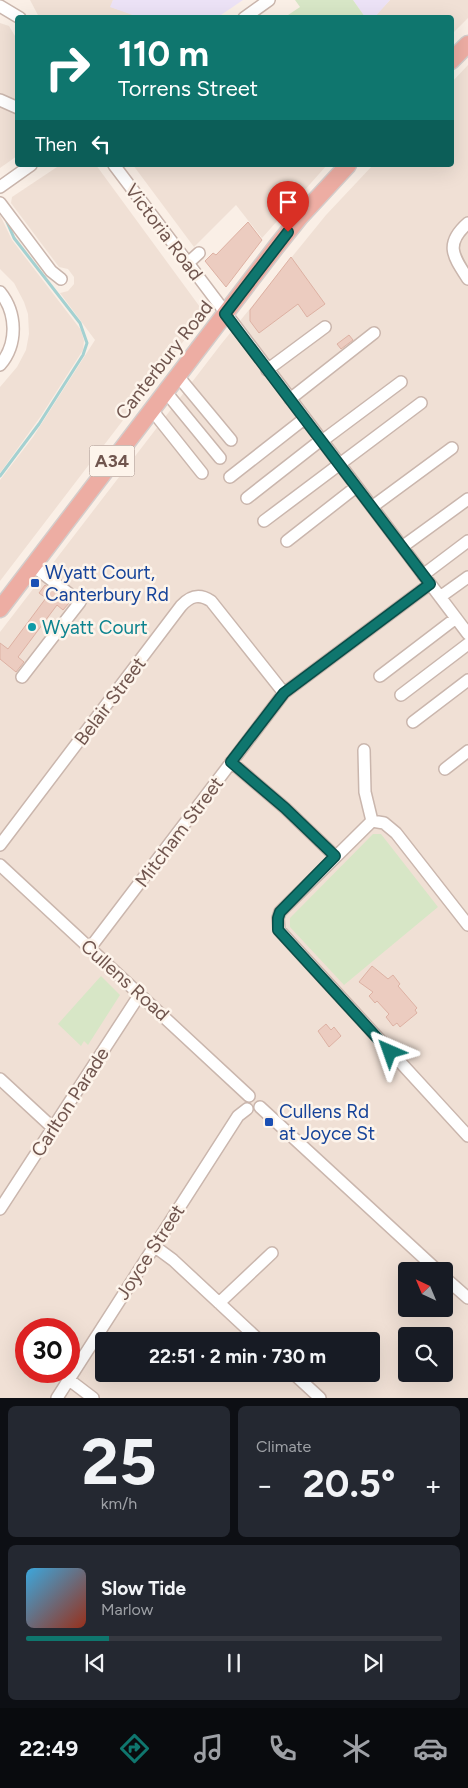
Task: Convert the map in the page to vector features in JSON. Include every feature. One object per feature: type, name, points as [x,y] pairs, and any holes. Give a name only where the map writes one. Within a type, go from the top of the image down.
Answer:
[{"type":"highway","points":[[454,58],[468,44]]},
{"type":"highway","name":"Canterbury Road","points":[[0,609],[177,375],[300,217],[346,167]]},
{"type":"street","points":[[248,15],[269,0]]},
{"type":"street","points":[[8,5],[17,15]]},
{"type":"street","points":[[0,100],[15,107]]},
{"type":"street","points":[[0,187],[28,167]]},
{"type":"street","name":"Victoria Road","points":[[115,167],[468,634]]},
{"type":"street","points":[[0,204],[51,271],[61,279]]},
{"type":"street","points":[[468,222],[456,235],[453,247],[456,260],[468,279]]},
{"type":"street","points":[[188,264],[199,253]]},
{"type":"street","points":[[0,292],[11,310],[14,330],[8,352],[0,364]]},
{"type":"street","points":[[267,370],[325,327]]},
{"type":"street","points":[[290,399],[374,333]]},
{"type":"street","points":[[177,375],[232,440]]},
{"type":"street","points":[[247,498],[401,382]]},
{"type":"street","points":[[165,391],[220,458]]},
{"type":"street","points":[[264,521],[421,403]]},
{"type":"street","points":[[152,409],[202,473]]},
{"type":"street","points":[[230,477],[304,419]]},
{"type":"street","points":[[372,507],[452,448]]},
{"type":"street","points":[[287,541],[356,487]]},
{"type":"street","points":[[404,549],[468,499]]},
{"type":"street","points":[[404,549],[468,506]]},
{"type":"street","name":"Mitcham Street","points":[[90,948],[284,693],[426,579],[468,541]]},
{"type":"street","points":[[22,677],[80,602],[33,566]]},
{"type":"street","points":[[440,597],[468,577]]},
{"type":"street","name":"Belair Street","points":[[0,845],[181,606],[193,597],[199,596],[211,601],[284,693]]},
{"type":"street","points":[[380,676],[456,618]]},
{"type":"street","points":[[401,695],[468,644]]},
{"type":"street","points":[[413,722],[468,680]]},
{"type":"street","points":[[364,750],[365,792],[372,821]]},
{"type":"street","points":[[445,769],[468,751]]},
{"type":"street","points":[[231,762],[285,808],[335,856]]},
{"type":"street","points":[[372,821],[280,912],[277,925],[282,936],[468,1136]]},
{"type":"street","points":[[372,821],[384,823],[396,833],[468,925]]},
{"type":"street","name":"Cullens Road","points":[[0,865],[249,1096]]},
{"type":"street","name":"Carlton Parade","points":[[0,1209],[140,994]]},
{"type":"street","points":[[0,1079],[53,1128]]},
{"type":"street","points":[[249,1096],[257,1096],[261,1101],[260,1107],[253,1112],[247,1109],[245,1102],[249,1096]]},
{"type":"street","points":[[260,1107],[428,1262]]},
{"type":"street","name":"Joyce Street","points":[[80,1360],[238,1116],[247,1109]]},
{"type":"street","points":[[154,1246],[250,1332]]},
{"type":"street","points":[[219,1303],[272,1253]]},
{"type":"street","points":[[453,1285],[468,1298]]},
{"type":"street","points":[[303,1382],[320,1398]]},
{"type":"street","name":"Joyce Street","points":[[58,1398],[66,1383]]},
{"type":"street","points":[[73,1383],[93,1398]]},
{"type":"shaded area","points":[[30,0],[113,0],[111,7],[135,15],[38,15]]},
{"type":"shaded area","points":[[113,0],[243,0],[221,15],[133,15],[110,7]]},
{"type":"shaded area","points":[[353,0],[390,0],[377,15],[364,15]]},
{"type":"shaded area","points":[[390,0],[468,0],[468,18],[454,32],[454,15],[376,15]]},
{"type":"shaded area","points":[[0,23],[9,26],[15,36],[15,157],[0,168]]},
{"type":"shaded area","points":[[468,65],[468,1398],[0,1398],[0,632],[222,343],[326,215],[371,167],[454,167],[454,80]]},
{"type":"shaded area","points":[[57,167],[97,167],[200,307],[202,317],[0,581],[0,480],[33,437],[95,340],[60,293],[68,291],[74,284],[74,277],[68,269],[59,267],[11,203],[12,197]]},
{"type":"shaded area","points":[[134,167],[325,167],[262,238],[236,205],[194,247]]},
{"type":"shaded area","points":[[0,215],[12,240],[81,330],[84,341],[83,350],[41,416],[0,473],[0,387],[17,367],[26,350],[29,334],[28,314],[24,302],[14,283],[0,269]]},
{"type":"green space","points":[[295,0],[353,0],[364,15],[288,15],[300,7]]},
{"type":"green space","points":[[373,834],[381,834],[438,907],[344,985],[290,927],[290,918]]},
{"type":"green space","points":[[101,976],[120,995],[88,1045],[84,1041],[81,1046],[58,1024]]},
{"type":"building","points":[[248,222],[262,240],[226,287],[205,261],[213,253],[216,255]]},
{"type":"building","points":[[291,257],[325,304],[307,317],[298,304],[259,333],[250,321],[250,310]]},
{"type":"building","points":[[349,335],[353,340],[341,349],[337,344]]},
{"type":"building","name":"Wyatt Court","points":[[45,585],[69,603],[63,610],[57,605],[18,657],[24,662],[16,672],[0,659],[0,643],[8,649],[46,598],[39,593]]},
{"type":"building","points":[[372,966],[388,979],[393,975],[400,984],[398,986],[417,1008],[415,1010],[417,1013],[400,1027],[397,1023],[393,1026],[386,1017],[389,1014],[377,1001],[375,1003],[369,996],[373,992],[359,982]]},
{"type":"building","points":[[326,1024],[331,1030],[334,1027],[341,1036],[329,1047],[318,1031]]},
{"type":"waterway","points":[[0,476],[39,424],[83,355],[87,343],[80,323],[14,238],[7,222]]},
{"type":"place","name":"Wyatt Court, Canterbury Rd","points":[[35,583]]},
{"type":"place","name":"Wyatt Court","points":[[32,627]]},
{"type":"place","name":"Cullens Rd at Joyce St","points":[[269,1122]]},
{"type":"route","points":[[288,232],[225,314],[430,584],[284,693],[231,762],[285,808],[335,856],[280,912],[277,925],[278,930],[390,1052]]}]
